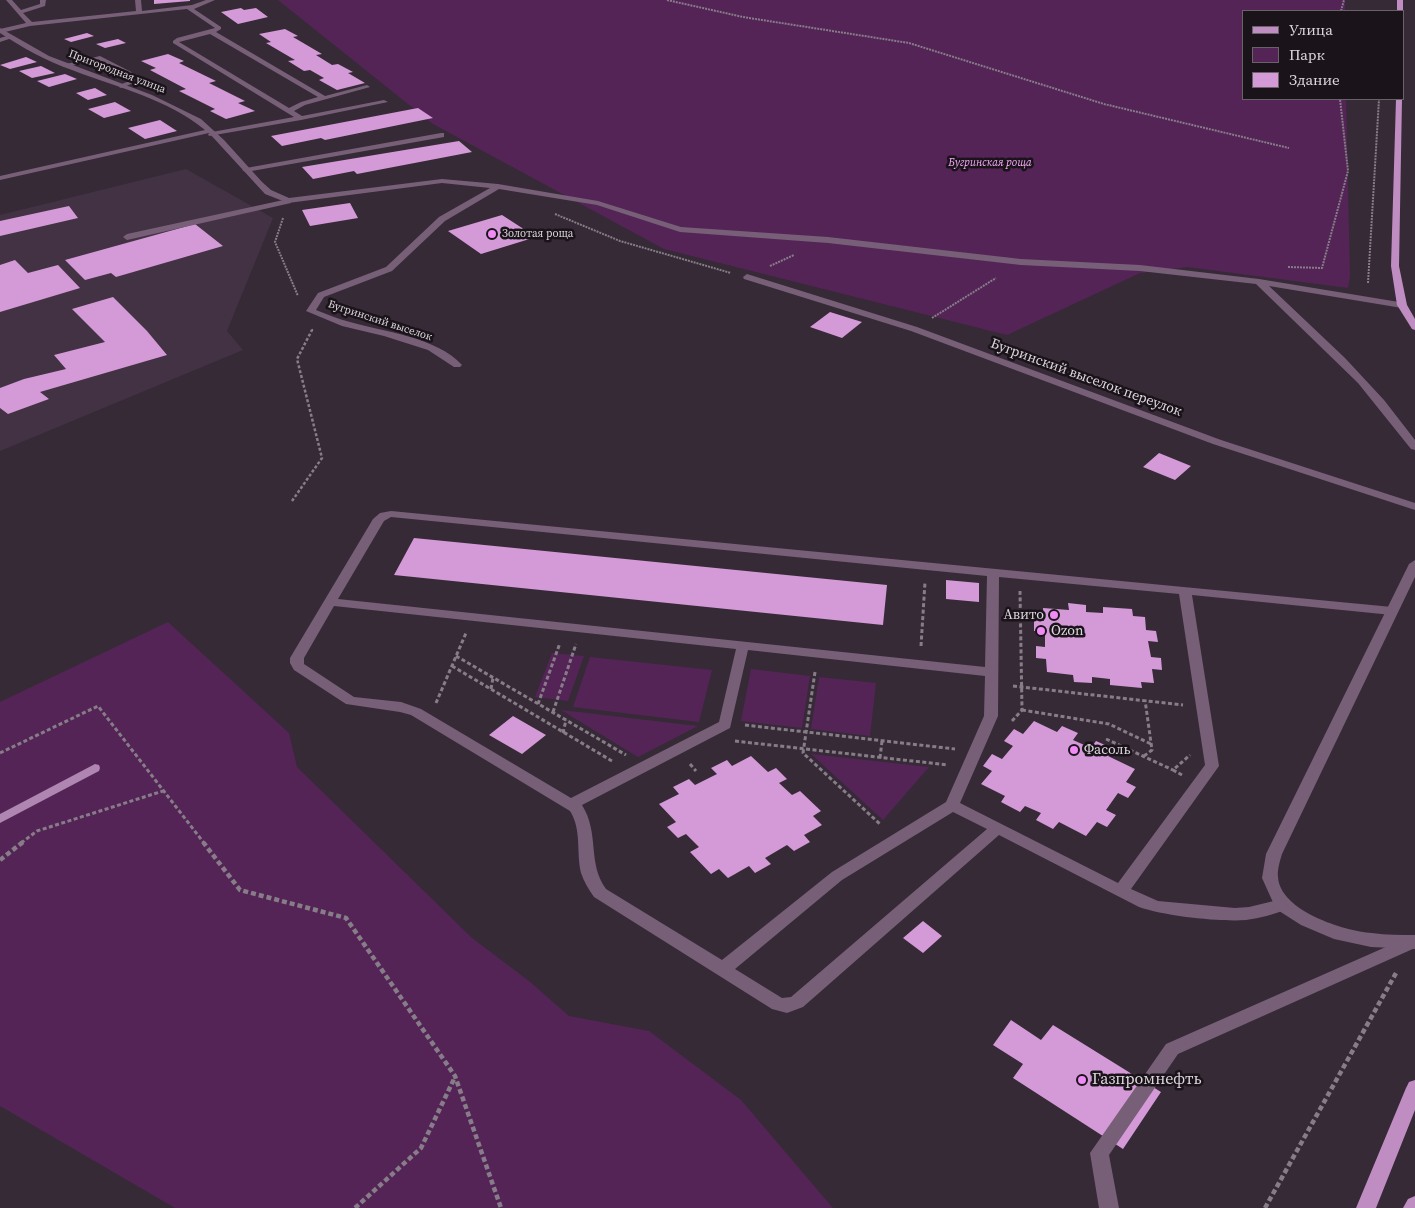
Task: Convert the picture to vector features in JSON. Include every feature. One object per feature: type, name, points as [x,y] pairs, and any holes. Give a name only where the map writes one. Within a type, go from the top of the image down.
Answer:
[{"type":"main road","points":[[1399,100],[1395,266],[1402,305],[1415,327]]},
{"type":"main road","points":[[1366,1208],[1415,1088]]},
{"type":"street","points":[[9,0],[30,24]]},
{"type":"street","points":[[19,12],[43,5],[43,0]]},
{"type":"street","points":[[138,0],[138,13]]},
{"type":"street","points":[[0,30],[30,24],[188,8],[201,6],[212,0]]},
{"type":"street","points":[[188,8],[219,28],[211,32],[179,39],[175,42],[301,118]]},
{"type":"street","name":"Пригородная улица","points":[[0,30],[35,52],[167,104],[200,122],[268,192],[288,201]]},
{"type":"street","points":[[211,32],[324,98]]},
{"type":"street","points":[[0,40],[10,37]]},
{"type":"street","points":[[65,65],[100,58],[141,79],[121,86]]},
{"type":"street","points":[[289,111],[303,103],[367,87]]},
{"type":"street","points":[[0,178],[211,133],[384,102]]},
{"type":"street","points":[[246,170],[441,135]]},
{"type":"street","points":[[127,237],[288,201],[442,181],[498,186],[598,203],[680,229],[828,240],[1021,262],[1140,268],[1259,282],[1402,305]]},
{"type":"street","name":"Бугринский выселок","points":[[457,365],[431,348],[345,324],[311,310],[321,295],[389,269],[442,219],[498,186]]},
{"type":"street","name":"Бугринский выселок переулок","points":[[747,276],[914,329],[1217,442],[1415,507]]},
{"type":"street","points":[[1259,282],[1353,371],[1392,415],[1415,447]]},
{"type":"street","points":[[998,828],[797,1002],[788,1006],[778,1004],[600,892],[592,885],[588,872],[582,815],[570,804],[416,712],[401,707],[351,701],[299,667],[297,658],[379,519],[384,515],[391,514],[1392,611]]},
{"type":"street","points":[[1414,942],[1371,940],[1334,932],[1307,920],[1282,905],[1270,878],[1274,854],[1415,564]]},
{"type":"street","points":[[723,969],[837,876],[952,805],[992,716],[993,573]]},
{"type":"street","points":[[1121,891],[1212,766],[1185,591]]},
{"type":"street","points":[[330,602],[919,664],[992,677]]},
{"type":"street","points":[[570,804],[719,729],[725,723],[743,646]]},
{"type":"street","points":[[952,805],[1145,903],[1158,907],[1235,914],[1249,913],[1282,905]]},
{"type":"street","points":[[1109,1208],[1099,1153],[1172,1049],[1414,942]]},
{"type":"path","points":[[668,0],[743,17],[909,43],[1104,104],[1289,148]]},
{"type":"path","points":[[1284,267],[1322,268],[1348,171],[1340,100]]},
{"type":"path","points":[[1368,284],[1379,100]]},
{"type":"path","points":[[288,201],[275,242],[301,304]]},
{"type":"path","points":[[549,211],[574,224],[653,254],[747,276],[828,240]]},
{"type":"path","points":[[914,329],[1021,262]]},
{"type":"path","points":[[292,501],[322,458],[297,359],[312,330],[308,321]]},
{"type":"path","points":[[1010,724],[1022,710],[1020,589],[1029,590]]},
{"type":"path","points":[[919,664],[924,601]]},
{"type":"path","points":[[429,720],[473,617]]},
{"type":"path","points":[[538,704],[566,627]]},
{"type":"path","points":[[552,712],[582,628]]},
{"type":"path","points":[[818,654],[803,753],[878,822]]},
{"type":"path","points":[[456,656],[566,720],[639,770]]},
{"type":"path","points":[[452,666],[563,732],[639,770]]},
{"type":"path","points":[[992,677],[1022,687],[1204,707]]},
{"type":"path","points":[[491,689],[493,678]]},
{"type":"path","points":[[1144,700],[1152,750],[1144,756]]},
{"type":"path","points":[[0,753],[98,706],[240,890],[346,918],[455,1076],[500,1208]]},
{"type":"path","points":[[1022,710],[1109,724],[1151,744]]},
{"type":"path","points":[[563,732],[566,720]]},
{"type":"path","points":[[725,723],[976,751]]},
{"type":"path","points":[[703,737],[968,768]]},
{"type":"path","points":[[1106,739],[1173,770]]},
{"type":"path","points":[[880,758],[882,741]]},
{"type":"path","points":[[0,860],[37,831],[164,791]]},
{"type":"path","points":[[1265,1208],[1414,942]]},
{"type":"path","points":[[355,1208],[421,1148],[455,1076]]},
{"type":"shaded area","points":[[186,169],[273,218],[227,331],[243,350],[0,451],[0,215]]},
{"type":"green space","name":"Бугринская роща","points":[[278,0],[1345,0],[1345,10],[1242,10],[1242,100],[1346,100],[1350,276],[1348,288],[1187,267],[1140,273],[1007,335],[664,249],[433,124]]},
{"type":"green space","points":[[168,622],[289,733],[297,767],[472,938],[529,981],[569,1016],[649,1031],[741,1100],[833,1208],[175,1208],[0,1106],[0,702]]},
{"type":"green space","points":[[552,653],[584,656],[568,701],[535,697]]},
{"type":"green space","points":[[590,657],[712,670],[699,722],[573,707]]},
{"type":"green space","points":[[751,669],[810,676],[802,728],[741,721]]},
{"type":"green space","points":[[819,677],[876,683],[870,736],[811,729]]},
{"type":"green space","points":[[561,710],[698,726],[638,757]]},
{"type":"green space","points":[[811,754],[929,767],[883,820]]},
{"type":"building","points":[[154,0],[190,0],[190,1],[154,4]]},
{"type":"building","points":[[241,8],[244,10],[256,8],[268,17],[238,24],[221,12]]},
{"type":"building","points":[[285,29],[298,36],[293,37],[322,54],[316,55],[332,65],[338,64],[353,72],[348,73],[365,83],[337,90],[319,80],[324,78],[310,70],[304,71],[288,61],[295,60],[266,43],[271,42],[259,34]]},
{"type":"building","points":[[87,33],[94,36],[71,42],[64,39]]},
{"type":"building","points":[[118,39],[126,43],[105,48],[96,44]]},
{"type":"building","points":[[168,54],[184,61],[179,63],[216,81],[209,83],[245,101],[238,103],[255,111],[226,119],[210,111],[215,109],[179,91],[186,89],[150,70],[156,68],[141,61]]},
{"type":"building","points":[[26,57],[37,62],[10,69],[0,65]]},
{"type":"building","points":[[41,66],[55,73],[32,78],[19,71]]},
{"type":"building","points":[[65,74],[77,79],[49,87],[37,81]]},
{"type":"building","points":[[95,88],[107,95],[88,100],[76,93]]},
{"type":"building","points":[[115,102],[131,111],[104,118],[88,109]]},
{"type":"building","points":[[418,108],[433,118],[325,140],[321,138],[282,146],[271,136]]},
{"type":"building","points":[[160,120],[177,131],[145,139],[128,128]]},
{"type":"building","points":[[459,141],[472,152],[357,174],[354,171],[313,179],[302,167]]},
{"type":"building","points":[[350,203],[358,218],[310,226],[302,210]]},
{"type":"building","points":[[69,206],[78,218],[0,236],[0,221]]},
{"type":"building","name":"Золотая роща","points":[[502,215],[536,237],[481,254],[448,231]]},
{"type":"building","points":[[195,224],[223,246],[116,277],[111,273],[85,280],[65,260]]},
{"type":"building","points":[[15,260],[28,273],[58,265],[80,288],[0,312],[0,265]]},
{"type":"building","points":[[113,297],[147,331],[167,355],[40,392],[49,399],[8,414],[0,408],[0,388],[24,379],[66,369],[54,355],[105,342],[72,309]]},
{"type":"building","points":[[830,312],[862,322],[842,338],[810,327]]},
{"type":"building","points":[[1159,453],[1191,466],[1175,480],[1143,467]]},
{"type":"building","points":[[414,538],[887,585],[883,625],[394,575]]},
{"type":"building","points":[[946,580],[979,583],[979,602],[946,599]]},
{"type":"building","points":[[1068,603],[1086,605],[1086,612],[1103,613],[1103,607],[1132,609],[1133,616],[1145,617],[1146,630],[1156,631],[1158,642],[1148,641],[1151,657],[1161,658],[1162,670],[1152,669],[1154,683],[1141,682],[1142,688],[1110,685],[1110,679],[1092,677],[1092,683],[1074,682],[1073,675],[1047,672],[1046,659],[1036,658],[1036,646],[1045,647],[1045,632],[1034,631],[1034,619],[1044,621],[1043,608],[1069,610]]},
{"type":"building","points":[[513,716],[546,735],[522,754],[489,735]]},
{"type":"building","points":[[1034,721],[1057,732],[1062,726],[1078,733],[1073,740],[1091,748],[1096,741],[1114,749],[1108,756],[1135,769],[1126,782],[1136,787],[1128,798],[1118,793],[1106,810],[1116,815],[1107,827],[1097,822],[1086,836],[1059,822],[1053,829],[1036,820],[1041,813],[1025,806],[1020,812],[1001,802],[1005,796],[981,784],[992,771],[983,766],[992,754],[1002,759],[1013,746],[1004,741],[1014,729],[1023,734]]},
{"type":"building","points":[[751,756],[768,772],[776,768],[787,779],[779,783],[792,795],[800,791],[821,811],[813,816],[822,825],[804,835],[810,842],[794,851],[787,845],[765,858],[771,864],[755,873],[749,866],[728,878],[719,869],[711,874],[690,852],[699,847],[686,834],[678,838],[667,827],[676,822],[659,804],[679,794],[673,787],[689,779],[695,785],[717,774],[711,768],[727,760],[732,766]]},
{"type":"building","points":[[923,921],[942,936],[923,953],[903,938]]},
{"type":"building","points":[[1011,1020],[1041,1040],[1053,1025],[1161,1092],[1123,1149],[1013,1078],[1023,1064],[993,1045]]},
{"type":"waterway","points":[[0,819],[95,768]]},
{"type":"place","name":"Золотая роща","points":[[492,234]]},
{"type":"place","name":"Авито","points":[[1054,615]]},
{"type":"place","name":"Ozon","points":[[1041,631]]},
{"type":"place","name":"Фасоль","points":[[1074,750]]},
{"type":"place","name":"Газпромнефть","points":[[1082,1080]]}]
